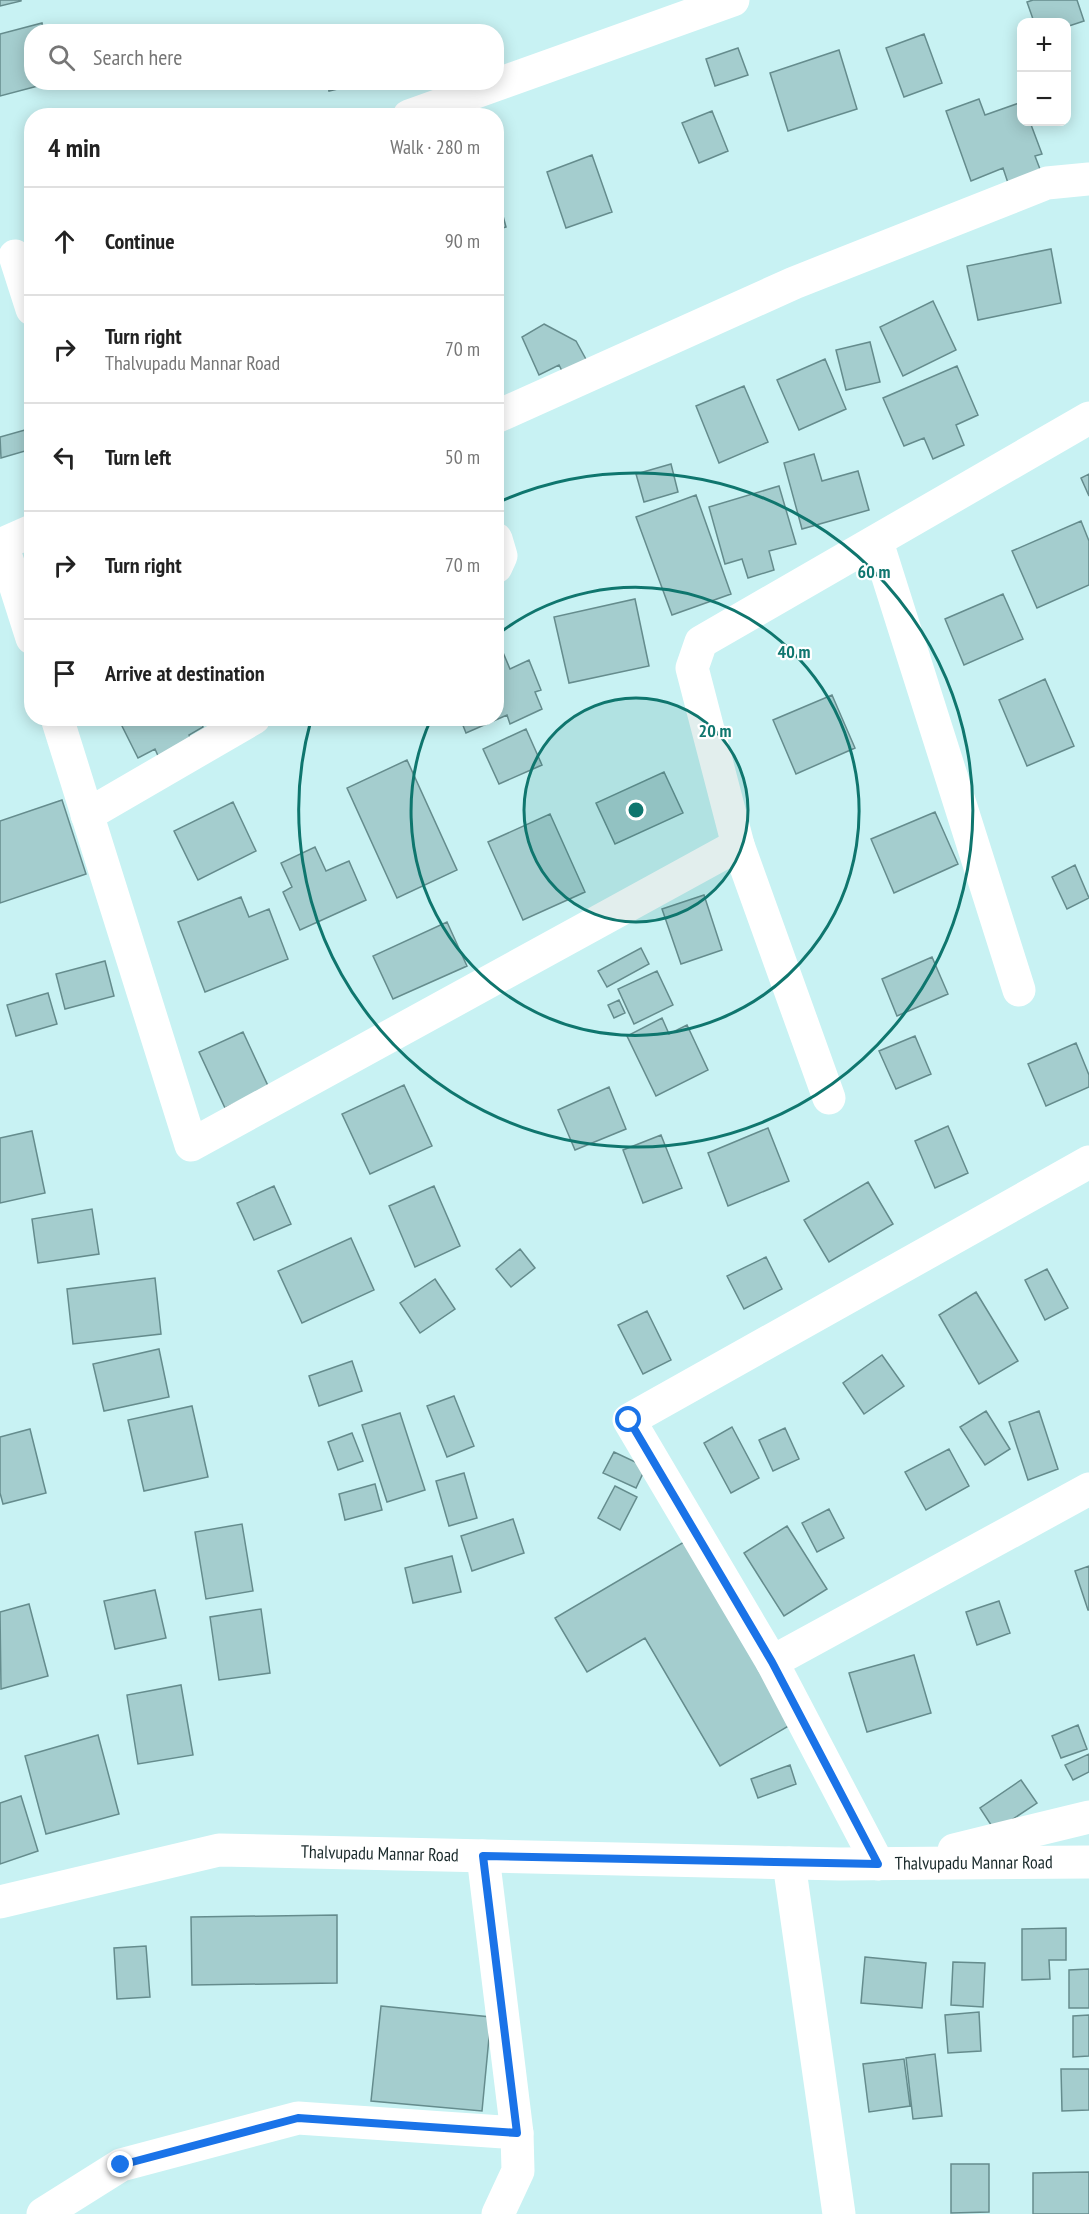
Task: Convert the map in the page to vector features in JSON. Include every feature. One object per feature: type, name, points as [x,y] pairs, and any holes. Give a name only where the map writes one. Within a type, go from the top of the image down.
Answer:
[{"type":"street","points":[[504,82],[733,0]]},
{"type":"street","points":[[431,108],[482,90]]},
{"type":"street","points":[[504,413],[794,283],[1047,183],[1089,178]]},
{"type":"street","points":[[15,256],[24,284]]},
{"type":"street","points":[[829,1098],[738,845],[692,668],[701,642],[1089,418]]},
{"type":"street","points":[[24,534],[1,544],[24,611]]},
{"type":"street","points":[[877,542],[1019,990]]},
{"type":"street","points":[[59,726],[191,1145],[738,845]]},
{"type":"street","points":[[87,815],[240,726]]},
{"type":"street","points":[[1089,1162],[629,1420],[889,1864],[1089,1817]]},
{"type":"street","points":[[772,1662],[1089,1489]]},
{"type":"street","name":"Thalvupadu Mannar Road","points":[[0,1902],[219,1850],[789,1863],[1089,1862]]},
{"type":"street","points":[[483,1856],[517,2133],[518,2171],[498,2214]]},
{"type":"street","points":[[789,1863],[839,2214]]},
{"type":"street","points":[[43,2214],[121,2165],[298,2118],[517,2133]]},
{"type":"building","points":[[0,0],[21,0],[21,1],[0,6]]},
{"type":"building","points":[[1077,0],[1084,21],[1071,25],[1071,18],[1033,18],[1027,2]]},
{"type":"building","points":[[24,28],[24,90],[0,96],[0,34]]},
{"type":"building","points":[[924,34],[942,83],[904,97],[886,48]]},
{"type":"building","points":[[738,48],[748,75],[715,86],[706,59]]},
{"type":"building","points":[[839,50],[857,109],[788,131],[770,73]]},
{"type":"building","points":[[979,99],[985,115],[1017,104],[1017,126],[1032,126],[1042,154],[1035,156],[1043,177],[1010,189],[1003,168],[971,181],[946,111]]},
{"type":"building","points":[[712,111],[728,151],[699,163],[682,123]]},
{"type":"building","points":[[592,155],[612,212],[566,228],[547,172]]},
{"type":"building","points":[[1051,249],[1061,303],[978,320],[967,266]]},
{"type":"building","points":[[933,301],[956,350],[903,376],[880,327]]},
{"type":"building","points":[[544,324],[576,341],[588,363],[564,375],[559,365],[539,375],[522,337]]},
{"type":"building","points":[[870,342],[880,382],[846,390],[836,350]]},
{"type":"building","points":[[825,359],[846,409],[799,430],[777,380]]},
{"type":"building","points":[[957,366],[978,415],[956,425],[964,445],[933,459],[924,438],[904,446],[883,398]]},
{"type":"building","points":[[744,386],[768,442],[719,463],[696,406]]},
{"type":"building","points":[[24,430],[24,451],[1,458],[0,437]]},
{"type":"building","points":[[814,454],[822,481],[858,471],[869,510],[802,529],[784,463]]},
{"type":"building","points":[[671,464],[678,492],[644,502],[636,474]]},
{"type":"building","points":[[1089,474],[1089,496],[1081,478]]},
{"type":"building","points":[[779,486],[796,544],[769,551],[774,570],[748,578],[742,559],[725,564],[709,507]]},
{"type":"building","points":[[696,495],[731,594],[672,615],[636,517]]},
{"type":"building","points":[[1081,521],[1089,541],[1089,585],[1037,608],[1012,551]]},
{"type":"building","points":[[1003,594],[1023,639],[964,665],[945,619]]},
{"type":"building","points":[[635,599],[649,666],[569,683],[554,617]]},
{"type":"building","points":[[504,655],[510,669],[529,660],[541,690],[535,692],[542,709],[510,724],[507,715],[504,716]]},
{"type":"building","points":[[1045,679],[1074,746],[1027,766],[999,700]]},
{"type":"building","points":[[832,695],[855,748],[796,774],[773,720]]},
{"type":"building","points":[[122,726],[203,726],[189,735],[195,747],[162,765],[155,749],[138,758]]},
{"type":"building","points":[[463,726],[482,726],[466,733]]},
{"type":"building","points":[[526,729],[542,765],[499,784],[483,749]]},
{"type":"building","points":[[407,760],[457,870],[397,898],[347,788]]},
{"type":"building","points":[[664,772],[683,813],[615,844],[596,803]]},
{"type":"building","points":[[62,800],[86,874],[0,903],[0,821]]},
{"type":"building","points":[[233,802],[256,851],[198,880],[174,831]]},
{"type":"building","points":[[935,812],[958,864],[894,893],[871,839]]},
{"type":"building","points":[[550,814],[585,892],[523,920],[488,842]]},
{"type":"building","points":[[315,847],[326,871],[349,861],[366,900],[300,930],[283,892],[292,887],[281,863]]},
{"type":"building","points":[[1075,865],[1089,898],[1067,909],[1052,877]]},
{"type":"building","points":[[704,895],[722,950],[681,964],[662,909]]},
{"type":"building","points":[[241,897],[249,917],[269,909],[288,959],[205,992],[178,922]]},
{"type":"building","points":[[447,922],[467,966],[393,999],[373,956]]},
{"type":"building","points":[[641,948],[649,964],[607,987],[598,971]]},
{"type":"building","points":[[932,957],[948,994],[897,1016],[882,979]]},
{"type":"building","points":[[105,961],[114,996],[65,1009],[56,974]]},
{"type":"building","points":[[657,971],[673,1005],[634,1024],[618,989]]},
{"type":"building","points":[[48,993],[57,1024],[16,1036],[7,1005]]},
{"type":"building","points":[[619,1000],[625,1013],[614,1018],[608,1005]]},
{"type":"building","points":[[662,1018],[669,1034],[687,1025],[708,1070],[656,1096],[627,1036]]},
{"type":"building","points":[[243,1032],[269,1088],[225,1108],[199,1052]]},
{"type":"building","points":[[915,1036],[931,1074],[896,1089],[879,1051]]},
{"type":"building","points":[[1076,1043],[1089,1075],[1089,1087],[1046,1106],[1028,1064]]},
{"type":"building","points":[[404,1085],[432,1146],[370,1174],[342,1114]]},
{"type":"building","points":[[609,1087],[626,1129],[575,1150],[558,1110]]},
{"type":"building","points":[[948,1126],[968,1173],[935,1188],[915,1141]]},
{"type":"building","points":[[768,1128],[789,1181],[728,1206],[708,1153]]},
{"type":"building","points":[[32,1131],[45,1193],[0,1203],[0,1138]]},
{"type":"building","points":[[661,1135],[682,1188],[643,1203],[623,1150]]},
{"type":"building","points":[[868,1182],[893,1224],[829,1262],[804,1220]]},
{"type":"building","points":[[274,1186],[291,1224],[254,1240],[237,1203]]},
{"type":"building","points":[[434,1186],[460,1246],[415,1267],[389,1206]]},
{"type":"building","points":[[92,1209],[99,1254],[38,1263],[32,1219]]},
{"type":"building","points":[[351,1238],[374,1290],[302,1323],[278,1271]]},
{"type":"building","points":[[520,1249],[535,1268],[511,1287],[496,1269]]},
{"type":"building","points":[[766,1257],[782,1289],[744,1309],[727,1276]]},
{"type":"building","points":[[1047,1269],[1068,1308],[1045,1320],[1025,1280]]},
{"type":"building","points":[[155,1278],[161,1334],[73,1344],[67,1289]]},
{"type":"building","points":[[435,1279],[455,1309],[420,1333],[400,1303]]},
{"type":"building","points":[[976,1292],[1018,1361],[979,1384],[939,1315]]},
{"type":"building","points":[[647,1311],[671,1360],[643,1374],[618,1325]]},
{"type":"building","points":[[159,1349],[169,1397],[104,1411],[93,1364]]},
{"type":"building","points":[[882,1355],[904,1386],[864,1414],[843,1383]]},
{"type":"building","points":[[352,1361],[362,1391],[319,1406],[309,1376]]},
{"type":"building","points":[[454,1396],[474,1446],[447,1457],[427,1406]]},
{"type":"building","points":[[192,1406],[208,1477],[144,1491],[128,1420]]},
{"type":"building","points":[[986,1411],[1010,1449],[985,1465],[960,1427]]},
{"type":"building","points":[[1039,1411],[1058,1469],[1028,1480],[1009,1422]]},
{"type":"building","points":[[400,1413],[425,1490],[387,1502],[362,1425]]},
{"type":"building","points":[[732,1427],[759,1478],[731,1493],[704,1443]]},
{"type":"building","points":[[785,1428],[799,1459],[773,1471],[759,1440]]},
{"type":"building","points":[[30,1429],[46,1493],[3,1504],[0,1493],[0,1437]]},
{"type":"building","points":[[352,1433],[363,1461],[338,1470],[328,1442]]},
{"type":"building","points":[[949,1449],[969,1486],[926,1510],[905,1472]]},
{"type":"building","points":[[614,1452],[646,1467],[636,1488],[603,1473]]},
{"type":"building","points":[[464,1473],[477,1518],[449,1526],[436,1481]]},
{"type":"building","points":[[375,1484],[382,1510],[345,1520],[339,1494]]},
{"type":"building","points":[[615,1486],[637,1497],[620,1530],[598,1518]]},
{"type":"building","points":[[829,1509],[844,1538],[817,1552],[802,1523]]},
{"type":"building","points":[[513,1519],[524,1553],[472,1571],[461,1536]]},
{"type":"building","points":[[242,1524],[253,1591],[206,1599],[195,1532]]},
{"type":"building","points":[[787,1526],[827,1589],[784,1616],[744,1553]]},
{"type":"building","points":[[684,1542],[792,1724],[720,1766],[645,1638],[587,1672],[555,1618]]},
{"type":"building","points":[[452,1556],[461,1592],[413,1603],[405,1568]]},
{"type":"building","points":[[1089,1566],[1089,1610],[1088,1610],[1075,1571]]},
{"type":"building","points":[[155,1590],[166,1638],[115,1649],[104,1601]]},
{"type":"building","points":[[999,1601],[1010,1633],[977,1645],[966,1612]]},
{"type":"building","points":[[29,1604],[48,1676],[1,1689],[0,1612]]},
{"type":"building","points":[[261,1609],[270,1673],[219,1680],[210,1617]]},
{"type":"building","points":[[914,1655],[931,1713],[867,1732],[849,1673]]},
{"type":"building","points":[[181,1685],[193,1755],[138,1764],[127,1695]]},
{"type":"building","points":[[1078,1725],[1087,1749],[1061,1758],[1052,1736]]},
{"type":"building","points":[[98,1735],[119,1814],[46,1834],[25,1756]]},
{"type":"building","points":[[1089,1754],[1089,1772],[1073,1780],[1065,1765]]},
{"type":"building","points":[[790,1765],[796,1784],[758,1798],[751,1779]]},
{"type":"building","points":[[1021,1780],[1037,1803],[995,1831],[980,1808]]},
{"type":"building","points":[[21,1796],[38,1851],[0,1864],[0,1803]]},
{"type":"building","points":[[337,1915],[337,1983],[192,1985],[191,1917]]},
{"type":"building","points":[[1066,1928],[1066,1960],[1049,1960],[1050,1979],[1022,1980],[1022,1929]]},
{"type":"building","points":[[146,1946],[150,1997],[117,1999],[114,1948]]},
{"type":"building","points":[[865,1957],[926,1963],[922,2008],[861,2003]]},
{"type":"building","points":[[953,1962],[985,1963],[983,2007],[951,2005]]},
{"type":"building","points":[[1089,1969],[1089,2008],[1069,2008],[1069,1970]]},
{"type":"building","points":[[381,2006],[491,2017],[482,2111],[371,2101]]},
{"type":"building","points":[[979,2012],[981,2051],[948,2053],[945,2015]]},
{"type":"building","points":[[1089,2015],[1089,2056],[1073,2057],[1073,2016]]},
{"type":"building","points":[[935,2054],[942,2116],[913,2119],[906,2058]]},
{"type":"building","points":[[904,2059],[910,2106],[869,2112],[863,2064]]},
{"type":"building","points":[[1061,2069],[1089,2069],[1089,2110],[1062,2111]]},
{"type":"building","points":[[951,2164],[989,2164],[989,2212],[951,2213]]},
{"type":"building","points":[[1089,2172],[1089,2214],[1033,2214],[1033,2173]]},
{"type":"route","points":[[121,2165],[298,2118],[517,2133],[483,1856],[878,1864],[772,1662],[629,1420]]}]
